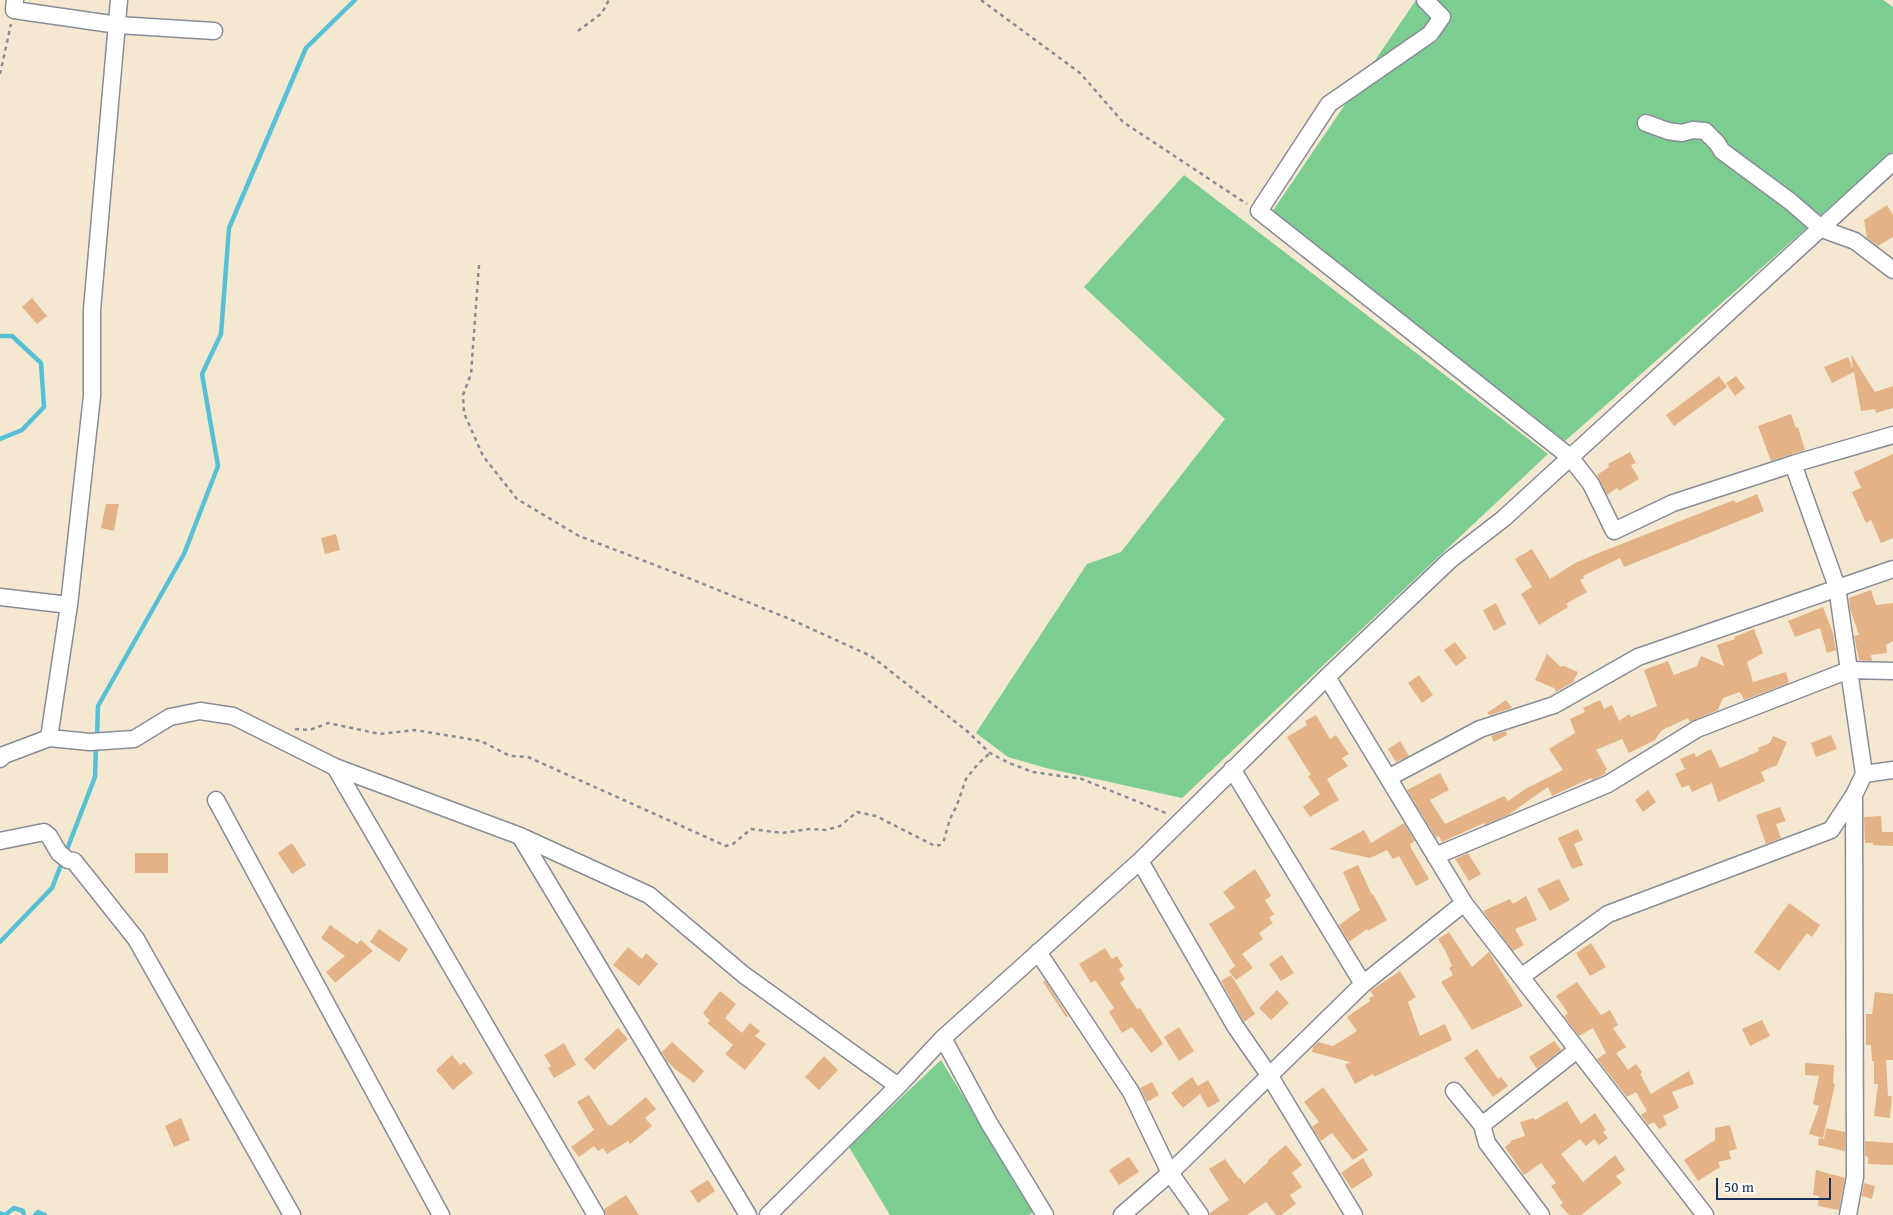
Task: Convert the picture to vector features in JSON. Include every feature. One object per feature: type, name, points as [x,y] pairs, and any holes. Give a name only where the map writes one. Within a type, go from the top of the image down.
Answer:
[{"type":"street","points":[[49,738],[68,605],[92,396],[92,310],[120,0]]},
{"type":"street","points":[[1425,0],[1442,17],[1430,34],[1328,104],[1259,211],[1570,457],[1591,484],[1614,531],[1674,503],[1793,464],[1893,435]]},
{"type":"street","points":[[14,5],[118,25],[214,31]]},
{"type":"street","points":[[1646,123],[1668,131],[1682,133],[1693,130],[1704,131],[1717,143],[1722,151],[1791,202],[1822,229],[1855,241],[1893,270]]},
{"type":"street","points":[[768,1215],[898,1086],[943,1038],[1140,861],[1232,769],[1450,560],[1502,519],[1822,229],[1893,162]]},
{"type":"street","points":[[1521,977],[1608,914],[1831,830],[1854,795],[1864,774],[1837,588],[1793,464]]},
{"type":"street","points":[[1388,778],[1480,729],[1554,704],[1638,656],[1893,569]]},
{"type":"street","points":[[0,597],[68,605]]},
{"type":"street","points":[[1435,856],[1608,784],[1697,729],[1849,670],[1893,671]]},
{"type":"street","points":[[1327,677],[1464,903],[1705,1215]]},
{"type":"street","points":[[0,759],[49,738],[90,742],[134,739],[170,717],[200,711],[233,716],[335,767],[520,836],[649,895],[744,975],[898,1086]]},
{"type":"street","points":[[335,767],[596,1215]]},
{"type":"street","points":[[1232,769],[1363,984]]},
{"type":"street","points":[[1864,774],[1893,770]]},
{"type":"street","points":[[1848,1215],[1855,1177],[1854,795]]},
{"type":"street","points":[[216,800],[441,1215]]},
{"type":"street","points":[[0,841],[44,832],[136,939],[292,1215]]},
{"type":"street","points":[[520,836],[748,1215]]},
{"type":"street","points":[[1140,861],[1235,1026],[1269,1076],[1354,1215]]},
{"type":"street","points":[[1122,1215],[1170,1173],[1363,984],[1464,903]]},
{"type":"street","points":[[1038,952],[1131,1092],[1170,1173],[1200,1215]]},
{"type":"street","points":[[943,1038],[988,1123],[1045,1215]]},
{"type":"street","points":[[1482,1125],[1577,1050]]},
{"type":"street","points":[[1454,1091],[1482,1125],[1487,1143],[1542,1215]]},
{"type":"path","points":[[578,31],[602,13],[609,0]]},
{"type":"path","points":[[980,0],[1080,73],[1124,122],[1259,211]]},
{"type":"path","points":[[0,74],[14,5]]},
{"type":"path","points":[[479,265],[471,374],[463,395],[464,413],[483,456],[517,498],[579,536],[682,575],[792,620],[871,656],[967,731],[990,753],[1009,763],[1034,772],[1082,779],[1182,819]]},
{"type":"path","points":[[293,729],[310,730],[328,722],[380,734],[415,730],[481,741],[510,756],[528,757],[726,846],[733,844],[751,830],[782,833],[809,829],[826,830],[840,826],[857,812],[876,816],[935,846],[940,845],[944,840],[966,779],[976,765],[990,753]]},
{"type":"green space","points":[[1416,0],[1883,0],[1893,7],[1893,152],[1565,441],[1272,212]]},
{"type":"green space","points":[[1184,175],[1548,454],[1182,798],[1046,768],[1008,757],[976,733],[1087,564],[1121,552],[1225,419],[1084,287]]},
{"type":"green space","points":[[941,1060],[1034,1211],[1029,1215],[890,1215],[849,1147]]},
{"type":"building","points":[[1887,205],[1893,215],[1893,237],[1878,246],[1867,238],[1864,220]]},
{"type":"building","points":[[32,298],[47,316],[37,324],[22,307]]},
{"type":"building","points":[[1851,354],[1875,392],[1893,386],[1893,408],[1876,413],[1875,409],[1861,411],[1854,372],[1832,383],[1824,367],[1848,357],[1853,369]]},
{"type":"building","points":[[1719,376],[1727,387],[1674,426],[1666,415]]},
{"type":"building","points":[[1736,376],[1745,388],[1735,396],[1726,383]]},
{"type":"building","points":[[1791,414],[1796,428],[1798,427],[1805,450],[1771,461],[1758,426]]},
{"type":"building","points":[[1630,452],[1636,463],[1631,465],[1639,479],[1619,491],[1617,488],[1607,495],[1597,475],[1609,467],[1608,464]]},
{"type":"building","points":[[1893,454],[1893,538],[1881,543],[1871,520],[1866,523],[1852,492],[1861,488],[1854,472]]},
{"type":"building","points":[[1757,494],[1764,511],[1624,567],[1620,558],[1583,576],[1584,578],[1580,580],[1587,592],[1566,604],[1568,607],[1539,625],[1521,594],[1532,587],[1515,559],[1532,549],[1550,579],[1575,563],[1596,554],[1734,500],[1736,503]]},
{"type":"building","points":[[106,504],[119,504],[114,531],[101,528]]},
{"type":"building","points":[[336,534],[340,550],[325,554],[321,538]]},
{"type":"building","points":[[1871,590],[1876,605],[1893,603],[1893,641],[1886,645],[1887,653],[1871,655],[1872,661],[1859,660],[1854,636],[1859,635],[1850,609],[1849,598]]},
{"type":"building","points":[[1496,603],[1506,624],[1494,631],[1483,610]]},
{"type":"building","points":[[1823,607],[1833,633],[1836,650],[1827,653],[1820,628],[1795,637],[1788,621]]},
{"type":"building","points":[[1754,629],[1763,653],[1747,662],[1753,682],[1786,672],[1789,683],[1744,700],[1740,692],[1723,698],[1718,710],[1690,722],[1688,718],[1662,730],[1655,740],[1629,753],[1622,739],[1596,750],[1607,769],[1603,775],[1592,780],[1591,778],[1552,796],[1548,787],[1508,815],[1485,825],[1484,823],[1442,842],[1439,836],[1436,838],[1407,790],[1440,773],[1449,790],[1430,800],[1445,824],[1504,796],[1508,801],[1527,788],[1563,770],[1549,749],[1575,733],[1570,719],[1585,712],[1583,708],[1600,700],[1604,709],[1612,705],[1619,721],[1629,714],[1631,717],[1657,706],[1644,670],[1668,661],[1674,675],[1697,666],[1701,656],[1724,666],[1717,645],[1735,639],[1734,637]]},
{"type":"building","points":[[1455,642],[1467,658],[1456,666],[1444,650]]},
{"type":"building","points":[[1547,654],[1561,667],[1564,666],[1578,672],[1573,682],[1556,692],[1554,688],[1535,680]]},
{"type":"building","points":[[1419,675],[1433,695],[1422,703],[1408,683]]},
{"type":"building","points":[[1506,700],[1512,708],[1490,715],[1487,713]]},
{"type":"building","points":[[1316,715],[1330,739],[1336,735],[1349,754],[1342,758],[1348,766],[1327,779],[1339,800],[1310,817],[1303,807],[1320,794],[1308,776],[1311,775],[1287,737],[1307,725],[1305,721]]},
{"type":"building","points":[[1506,731],[1507,735],[1494,742],[1491,736]]},
{"type":"building","points":[[1831,735],[1837,749],[1816,757],[1811,743]]},
{"type":"building","points":[[1773,736],[1787,742],[1777,765],[1761,772],[1765,781],[1718,802],[1712,783],[1692,792],[1689,785],[1682,788],[1675,774],[1685,769],[1680,759],[1694,753],[1696,757],[1711,749],[1720,768],[1759,751],[1758,748],[1770,743]]},
{"type":"building","points":[[1400,741],[1409,756],[1396,762],[1388,749]]},
{"type":"building","points":[[1648,790],[1656,802],[1643,812],[1635,800]]},
{"type":"building","points":[[1780,807],[1786,821],[1776,824],[1781,838],[1766,844],[1756,815]]},
{"type":"building","points":[[1881,816],[1882,832],[1893,832],[1893,846],[1865,843],[1864,817]]},
{"type":"building","points":[[1404,823],[1415,841],[1410,844],[1411,848],[1429,879],[1416,886],[1399,856],[1393,859],[1387,850],[1370,858],[1329,849],[1364,830],[1371,843]]},
{"type":"building","points":[[1578,829],[1583,840],[1574,844],[1583,865],[1572,869],[1558,838]]},
{"type":"building","points":[[292,843],[306,865],[292,874],[278,853]]},
{"type":"building","points":[[135,853],[168,853],[168,873],[135,873]]},
{"type":"building","points":[[1468,853],[1481,874],[1469,881],[1455,859]]},
{"type":"building","points":[[1358,865],[1372,895],[1387,920],[1368,931],[1367,929],[1349,942],[1339,925],[1360,910],[1343,872]]},
{"type":"building","points":[[1255,869],[1271,896],[1265,900],[1274,914],[1269,918],[1273,923],[1259,933],[1263,939],[1242,954],[1253,968],[1236,980],[1229,971],[1235,966],[1209,924],[1235,908],[1223,892]]},
{"type":"building","points":[[1559,879],[1570,900],[1550,911],[1537,889]]},
{"type":"building","points":[[1526,896],[1537,920],[1515,929],[1524,945],[1513,951],[1483,911],[1510,899],[1513,904]]},
{"type":"building","points":[[1789,903],[1820,925],[1812,937],[1807,933],[1779,971],[1754,952]]},
{"type":"building","points":[[330,925],[357,944],[361,940],[373,951],[335,983],[326,972],[345,956],[321,938]]},
{"type":"building","points":[[379,929],[408,949],[399,962],[370,942]]},
{"type":"building","points":[[1449,932],[1472,967],[1489,952],[1523,1006],[1472,1030],[1441,982],[1453,975],[1449,968],[1452,966],[1438,939]]},
{"type":"building","points":[[1591,943],[1606,967],[1590,976],[1576,953]]},
{"type":"building","points":[[628,947],[642,959],[646,953],[658,964],[639,986],[613,965]]},
{"type":"building","points":[[1105,948],[1112,959],[1117,956],[1123,966],[1119,969],[1125,979],[1120,983],[1137,1009],[1140,1008],[1163,1044],[1151,1053],[1132,1027],[1122,1033],[1109,1012],[1114,1008],[1095,980],[1091,983],[1079,964]]},
{"type":"building","points":[[1282,955],[1294,973],[1281,981],[1269,964]]},
{"type":"building","points":[[1400,971],[1416,997],[1408,1002],[1420,1036],[1445,1024],[1452,1040],[1374,1077],[1373,1074],[1355,1084],[1345,1065],[1350,1062],[1312,1052],[1313,1047],[1318,1042],[1333,1046],[1357,1031],[1347,1017],[1370,1001],[1369,998],[1374,996],[1370,991]]},
{"type":"building","points":[[1231,975],[1255,1014],[1244,1022],[1221,981]]},
{"type":"building","points":[[1045,980],[1068,1016],[1066,1017],[1043,982]]},
{"type":"building","points":[[1577,982],[1601,1015],[1610,1010],[1618,1025],[1613,1028],[1626,1047],[1616,1053],[1628,1070],[1636,1064],[1642,1072],[1640,1074],[1651,1094],[1689,1071],[1694,1084],[1672,1092],[1679,1108],[1663,1116],[1667,1125],[1659,1129],[1654,1122],[1648,1125],[1641,1115],[1647,1111],[1636,1092],[1627,1097],[1597,1059],[1606,1053],[1593,1028],[1579,1036],[1564,1016],[1568,1013],[1556,996]]},
{"type":"building","points":[[1277,990],[1289,1003],[1271,1020],[1259,1008]]},
{"type":"building","points":[[720,991],[736,1004],[725,1018],[742,1033],[750,1023],[760,1031],[755,1036],[766,1044],[745,1070],[725,1054],[733,1045],[707,1023],[710,1021],[703,1013]]},
{"type":"building","points":[[1875,992],[1893,994],[1893,1060],[1886,1060],[1888,1096],[1892,1096],[1890,1118],[1874,1116],[1878,1084],[1874,1084],[1874,1061],[1872,1061],[1871,1045],[1866,1045],[1866,1014],[1872,1014]]},
{"type":"building","points":[[1762,1020],[1770,1036],[1750,1046],[1742,1029]]},
{"type":"building","points":[[1179,1027],[1194,1051],[1179,1061],[1164,1037]]},
{"type":"building","points":[[618,1028],[628,1039],[594,1070],[584,1059]]},
{"type":"building","points":[[1554,1041],[1561,1050],[1537,1069],[1529,1057]]},
{"type":"building","points":[[672,1042],[704,1071],[694,1083],[675,1069],[662,1052]]},
{"type":"building","points":[[564,1043],[576,1065],[554,1078],[548,1068],[551,1066],[544,1055]]},
{"type":"building","points":[[1477,1049],[1498,1079],[1501,1077],[1508,1086],[1493,1097],[1464,1058]]},
{"type":"building","points":[[452,1055],[460,1065],[464,1062],[473,1073],[453,1090],[436,1070]]},
{"type":"building","points":[[824,1056],[838,1070],[819,1090],[805,1077]]},
{"type":"building","points":[[1805,1063],[1834,1065],[1833,1083],[1835,1084],[1823,1138],[1809,1134],[1819,1106],[1813,1104],[1819,1076],[1805,1075]]},
{"type":"building","points":[[1192,1077],[1198,1086],[1208,1080],[1220,1101],[1208,1108],[1200,1094],[1183,1108],[1171,1093]]},
{"type":"building","points":[[1152,1082],[1159,1095],[1147,1102],[1140,1088]]},
{"type":"building","points":[[1323,1087],[1368,1150],[1353,1160],[1332,1133],[1321,1141],[1312,1127],[1319,1122],[1304,1102]]},
{"type":"building","points":[[589,1095],[608,1125],[610,1124],[611,1126],[646,1097],[656,1109],[645,1118],[652,1126],[630,1144],[628,1141],[607,1154],[603,1148],[598,1151],[594,1146],[579,1157],[571,1147],[594,1130],[577,1102]]},
{"type":"building","points":[[1567,1101],[1581,1124],[1595,1113],[1606,1130],[1603,1132],[1608,1138],[1599,1145],[1594,1139],[1586,1146],[1580,1139],[1561,1154],[1583,1182],[1615,1155],[1625,1170],[1616,1176],[1622,1183],[1581,1215],[1569,1215],[1560,1205],[1563,1203],[1551,1186],[1556,1183],[1541,1163],[1524,1175],[1505,1147],[1510,1141],[1525,1136],[1520,1122],[1534,1118],[1535,1120]]},
{"type":"building","points":[[181,1118],[190,1140],[174,1147],[165,1126]]},
{"type":"building","points":[[1730,1125],[1737,1149],[1729,1151],[1731,1159],[1718,1162],[1720,1167],[1698,1181],[1684,1160],[1715,1140],[1715,1128]]},
{"type":"building","points":[[1826,1128],[1845,1132],[1845,1151],[1818,1145],[1819,1138],[1824,1139]]},
{"type":"building","points":[[1865,1141],[1893,1143],[1893,1165],[1868,1164],[1868,1157],[1865,1156]]},
{"type":"building","points":[[1286,1145],[1302,1165],[1292,1173],[1302,1187],[1290,1195],[1296,1204],[1281,1215],[1276,1215],[1266,1202],[1247,1215],[1210,1215],[1210,1213],[1229,1200],[1209,1169],[1225,1159],[1244,1184]]},
{"type":"building","points":[[1129,1157],[1139,1172],[1119,1185],[1109,1170]]},
{"type":"building","points":[[1363,1158],[1373,1175],[1352,1189],[1341,1173]]},
{"type":"building","points":[[1816,1170],[1845,1178],[1839,1210],[1818,1206],[1819,1196],[1813,1195]]},
{"type":"building","points":[[708,1180],[715,1191],[698,1203],[690,1191]]},
{"type":"building","points":[[1864,1183],[1875,1186],[1872,1199],[1862,1196]]},
{"type":"building","points":[[626,1195],[639,1215],[606,1215],[604,1209]]},
{"type":"waterway","points":[[97,737],[98,706],[184,554],[218,466],[202,374],[221,334],[229,228],[306,48],[355,0]]},
{"type":"waterway","points":[[0,336],[12,336],[41,363],[44,407],[22,430],[0,439]]},
{"type":"waterway","points":[[0,942],[52,888],[95,777],[96,745]]},
{"type":"waterway","points":[[0,1213],[5,1215],[14,1208],[23,1211],[24,1215]]},
{"type":"waterway","points":[[35,1215],[38,1212],[45,1215]]}]
